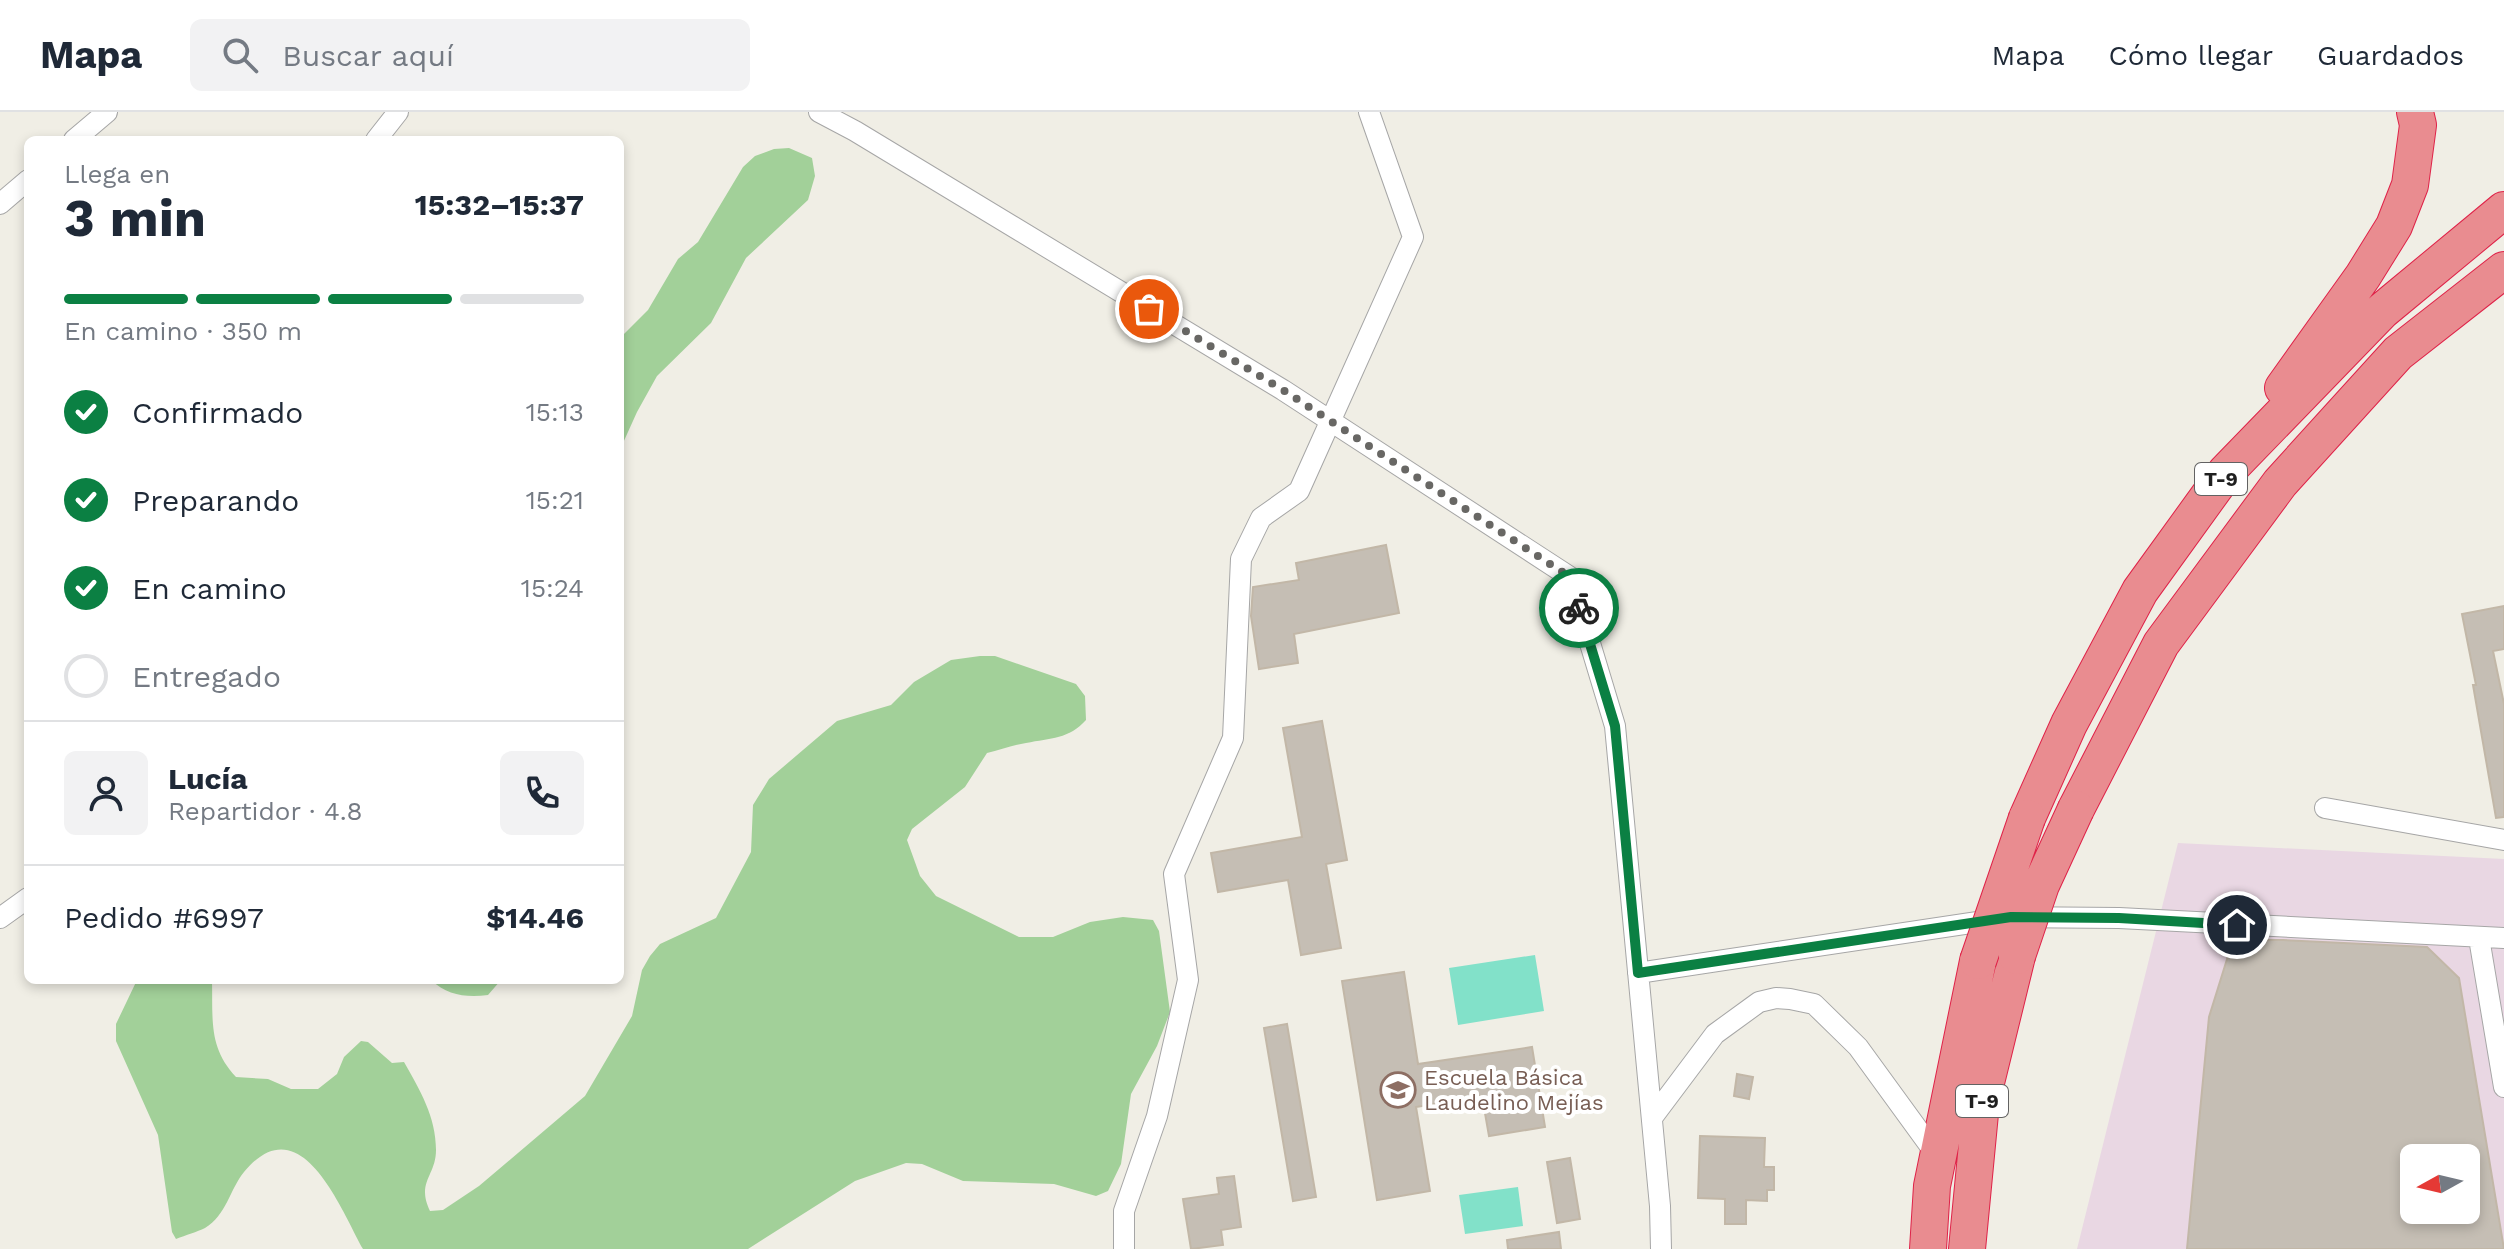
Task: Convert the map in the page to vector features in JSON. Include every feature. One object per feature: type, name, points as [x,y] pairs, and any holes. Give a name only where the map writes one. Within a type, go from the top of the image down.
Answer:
[{"type":"highway","points":[[2226,472],[2363,276],[2394,226],[2410,185],[2418,125],[2415,112]]},
{"type":"highway","name":"T-9","points":[[1928,1249],[1932,1186],[1978,961],[2027,818],[2069,724],[2140,591],[2226,472],[2382,311],[2504,210]]},
{"type":"highway","name":"T-9","points":[[1967,1249],[1981,1103],[2017,956],[2041,885],[2076,809],[2161,644],[2280,483],[2398,353],[2504,270]]},
{"type":"street","points":[[79,136],[107,112]]},
{"type":"street","points":[[379,136],[398,112]]},
{"type":"street","points":[[819,112],[1332,422],[1570,577],[1615,726],[1652,1118],[1661,1249]]},
{"type":"street","points":[[1124,1249],[1124,1211],[1157,1116],[1188,980],[1174,874],[1233,738],[1241,559],[1261,518],[1299,491],[1413,237],[1369,112]]},
{"type":"street","points":[[0,204],[24,183]]},
{"type":"street","points":[[2325,808],[2504,840]]},
{"type":"street","points":[[0,918],[24,901]]},
{"type":"street","points":[[1638,973],[2011,917],[2119,918],[2504,938]]},
{"type":"street","points":[[2479,938],[2504,1087]]},
{"type":"street","points":[[1652,1118],[1715,1034],[1759,1002],[1790,999],[1814,1004],[1858,1047],[1938,1157]]},
{"type":"shaded area","points":[[2178,843],[2504,859],[2504,1249],[2077,1249]]},
{"type":"green space","points":[[789,148],[812,158],[815,176],[808,200],[746,258],[711,323],[657,376],[624,441],[624,334],[648,310],[678,259],[698,242],[743,167],[755,156],[774,149]]},
{"type":"green space","points":[[995,656],[1076,684],[1085,696],[1086,720],[1059,737],[987,753],[965,787],[912,829],[907,840],[920,876],[936,896],[1019,937],[1053,937],[1090,922],[1123,917],[1153,920],[1159,931],[1170,1012],[1157,1046],[1131,1094],[1121,1164],[1108,1191],[1096,1196],[1054,1184],[963,1181],[922,1164],[906,1163],[855,1181],[748,1249],[363,1249],[343,1210],[316,1169],[300,1155],[283,1149],[264,1154],[244,1172],[212,1223],[176,1239],[172,1232],[158,1135],[116,1041],[116,1024],[135,984],[212,984],[216,1043],[236,1077],[268,1079],[291,1089],[318,1089],[337,1074],[344,1057],[361,1041],[368,1042],[392,1063],[404,1062],[426,1104],[435,1138],[435,1159],[426,1186],[426,1201],[430,1211],[443,1210],[479,1186],[585,1096],[632,1016],[642,970],[650,956],[660,944],[716,918],[751,852],[753,805],[769,779],[837,721],[891,705],[914,682],[951,660]]},
{"type":"green space","points":[[1535,955],[1544,1011],[1458,1025],[1449,968]]},
{"type":"green space","points":[[498,984],[488,995],[472,996],[450,992],[437,985]]},
{"type":"green space","points":[[1518,1187],[1523,1226],[1465,1234],[1459,1195]]},
{"type":"building","points":[[1386,545],[1399,613],[1294,634],[1298,663],[1259,669],[1251,616],[1253,587],[1299,580],[1296,563]]},
{"type":"building","points":[[2504,606],[2504,649],[2493,651],[2504,704],[2504,817],[2496,818],[2462,614]]},
{"type":"building","points":[[1322,721],[1347,860],[1326,864],[1341,948],[1301,955],[1288,880],[1218,892],[1211,853],[1302,837],[1283,728]]},
{"type":"building","points":[[2233,940],[2427,947],[2459,978],[2504,1249],[2187,1249],[2209,1017]]},
{"type":"building","points":[[1404,972],[1418,1064],[1532,1047],[1545,1127],[1489,1136],[1482,1096],[1416,1107],[1430,1191],[1377,1200],[1342,981]]},
{"type":"building","points":[[1287,1024],[1316,1197],[1293,1201],[1264,1028]]},
{"type":"building","points":[[1737,1074],[1753,1077],[1749,1099],[1734,1096]]},
{"type":"building","points":[[1700,1136],[1765,1138],[1764,1167],[1774,1167],[1774,1190],[1767,1190],[1767,1201],[1746,1200],[1746,1224],[1725,1224],[1725,1199],[1698,1198]]},
{"type":"building","points":[[1570,1158],[1580,1219],[1557,1223],[1547,1162]]},
{"type":"building","points":[[1234,1176],[1241,1227],[1221,1230],[1223,1245],[1191,1249],[1183,1199],[1219,1194],[1217,1178]]},
{"type":"building","points":[[1559,1232],[1561,1249],[1508,1249],[1507,1240]]},
{"type":"way so far","points":[[1149,309],[1283,390],[1570,577],[1579,608]]},
{"type":"place","name":"Escuela Básica Laudelino Mejías","points":[[1398,1090]]},
{"type":"route","points":[[1579,608],[1615,726],[1638,973],[2011,917],[2119,918],[2237,925]]}]
